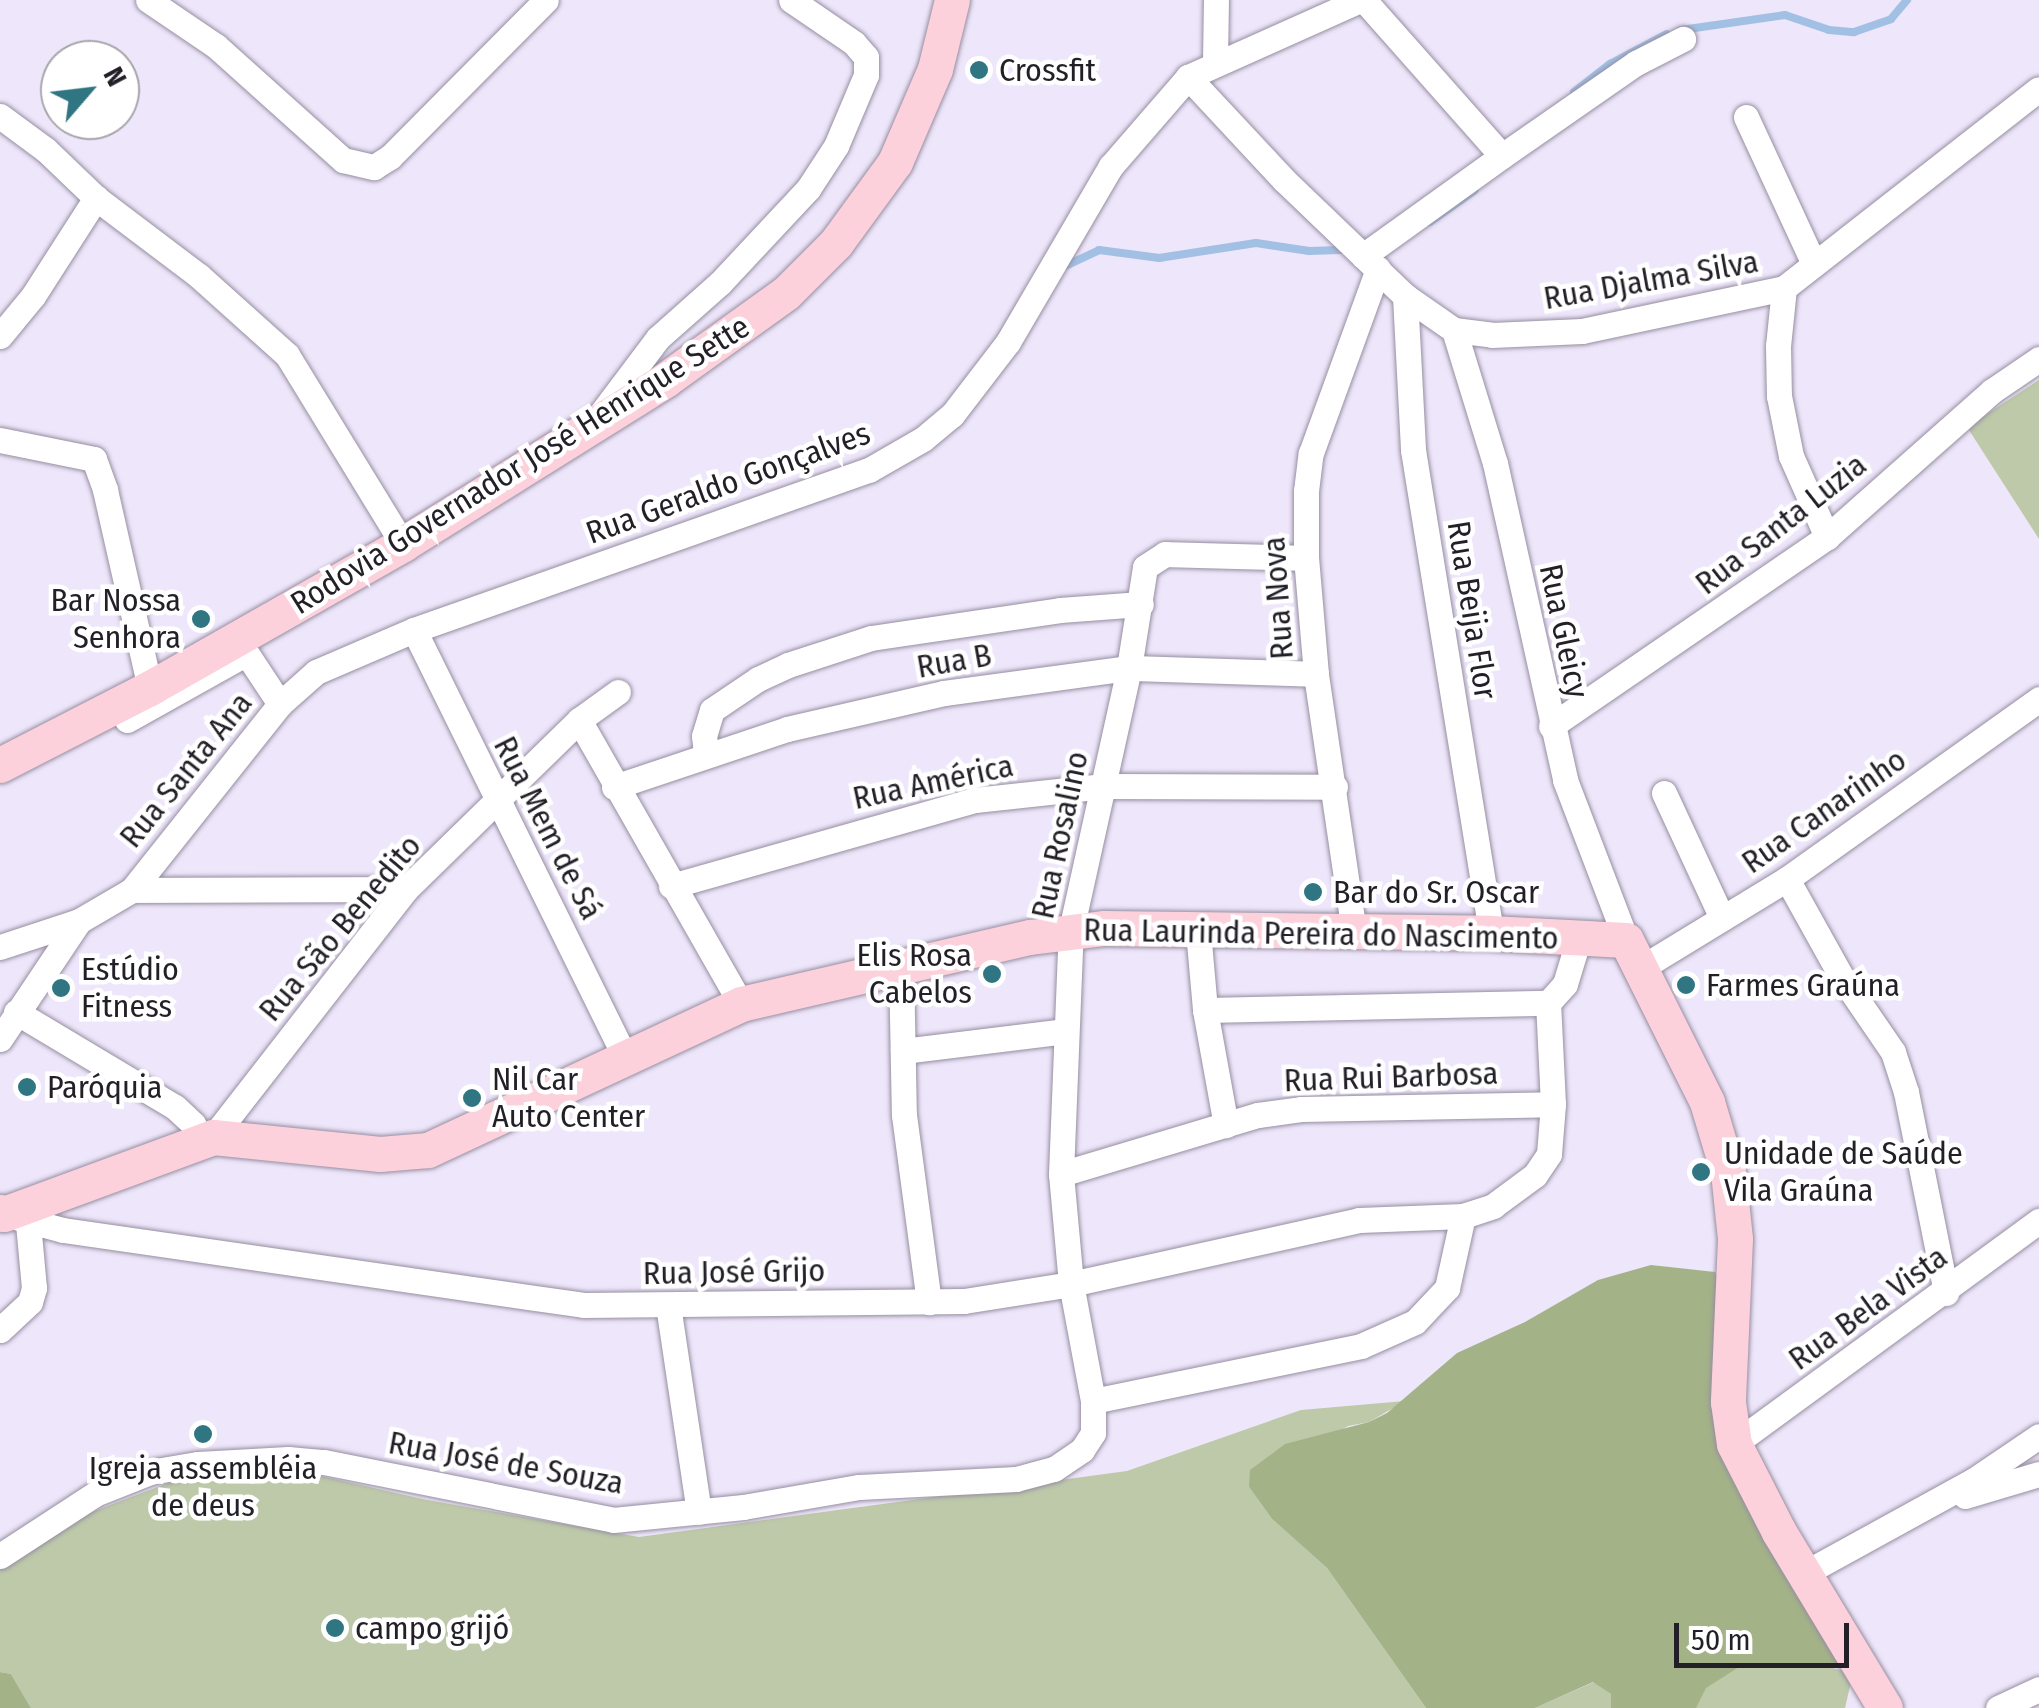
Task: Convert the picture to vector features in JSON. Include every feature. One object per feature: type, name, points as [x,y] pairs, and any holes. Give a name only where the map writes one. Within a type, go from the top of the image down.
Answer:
[{"type":"street","points":[[148,0],[216,46],[343,160],[374,168],[390,158],[546,0]]},
{"type":"street","points":[[592,426],[640,358],[720,283],[808,189],[836,146],[866,75],[866,57],[854,43],[791,0]]},
{"type":"street","name":"Rodovia Governador José Henrique Sette","points":[[0,764],[150,688],[238,649],[592,426],[730,336],[786,293],[836,243],[894,162],[916,120],[935,69],[952,0]]},
{"type":"street","points":[[1214,62],[1216,0]]},
{"type":"street","points":[[1362,0],[1502,156]]},
{"type":"street","name":"Rua Geraldo Gonçalves","points":[[280,704],[316,672],[414,630],[869,470],[924,439],[952,415],[1008,342],[1110,166],[1188,77],[1214,62],[1362,0]]},
{"type":"street","points":[[1370,263],[1502,156],[1636,64],[1683,39]]},
{"type":"street","name":"Rua Djalma Silva","points":[[1188,77],[1404,296],[1454,330],[1492,335],[1582,331],[1784,288],[2039,89]]},
{"type":"street","points":[[0,116],[46,150],[96,198],[199,276],[286,355],[403,544]]},
{"type":"street","points":[[1746,117],[1814,264]]},
{"type":"street","points":[[0,336],[33,296],[96,198]]},
{"type":"street","name":"Rua Nova","points":[[1354,932],[1316,674],[1306,558],[1311,452],[1370,263]]},
{"type":"street","points":[[1784,288],[1778,346],[1780,396],[1791,456],[1827,537]]},
{"type":"street","name":"Rua Beija Flor","points":[[1404,296],[1413,450],[1491,933]]},
{"type":"street","name":"Rua Gleicy","points":[[1454,330],[1495,463],[1552,726],[1584,834],[1634,954]]},
{"type":"street","name":"Rua Santa Luzia","points":[[1552,726],[1827,537],[1992,391],[2039,359]]},
{"type":"street","points":[[0,440],[94,459],[105,490],[150,688]]},
{"type":"street","name":"Rua Rosalino","points":[[1071,1284],[1061,1174],[1070,930],[1129,668],[1145,567],[1164,554],[1306,558]]},
{"type":"street","points":[[706,754],[704,736],[712,710],[758,678],[788,664],[870,638],[1060,610],[1140,604]]},
{"type":"street","name":"Rua Mem de Sá","points":[[414,630],[624,1055]]},
{"type":"street","points":[[127,720],[238,649]]},
{"type":"street","name":"Rua Santa Ana","points":[[0,947],[80,921],[132,890],[280,704],[238,649]]},
{"type":"street","name":"Rua B","points":[[614,786],[787,729],[944,694],[1129,668],[1316,674]]},
{"type":"street","name":"Rua São Benedito","points":[[205,1139],[406,889],[578,720],[618,692]]},
{"type":"street","name":"Rua Canarinho","points":[[1634,954],[1722,918],[1787,879],[2039,699]]},
{"type":"street","points":[[578,720],[741,1004]]},
{"type":"street","name":"Rua América","points":[[672,886],[926,810],[975,800],[1104,786],[1334,787]]},
{"type":"street","points":[[1664,793],[1722,918]]},
{"type":"street","points":[[1787,879],[1842,976],[1894,1052],[1906,1092],[1946,1294]]},
{"type":"street","points":[[132,890],[406,889]]},
{"type":"street","name":"Rua Santa Ana","points":[[0,1039],[80,921]]},
{"type":"street","name":"Rua Laurinda Pereira do Nascimento","points":[[11,1216],[205,1139],[380,1154],[428,1150],[624,1055],[741,1004],[901,964],[1070,930],[1491,933],[1579,938],[1634,954]]},
{"type":"street","points":[[1198,931],[1205,1010],[1226,1125]]},
{"type":"street","points":[[1093,1401],[1361,1346],[1415,1322],[1447,1288],[1463,1216],[1494,1206],[1535,1176],[1549,1154],[1553,1104],[1548,1003],[1565,984],[1579,938]]},
{"type":"street","points":[[1634,954],[1707,1102],[1728,1172],[1735,1239],[1728,1402],[1734,1444],[1885,1708]]},
{"type":"street","points":[[901,964],[909,1176],[929,1302]]},
{"type":"street","points":[[1205,1010],[1548,1003]]},
{"type":"street","points":[[16,1012],[175,1107],[205,1139]]},
{"type":"street","points":[[903,1052],[1066,1031]]},
{"type":"street","name":"Rua Rui Barbosa","points":[[1061,1174],[1226,1125],[1301,1109],[1553,1104]]},
{"type":"street","points":[[0,1330],[30,1302],[34,1288],[11,1216]]},
{"type":"street","name":"Rua José Grijo","points":[[11,1216],[514,1298],[584,1305],[668,1305],[964,1302],[1071,1284],[1358,1220],[1463,1216]]},
{"type":"street","name":"Rua Bela Vista","points":[[1734,1444],[1946,1294],[2039,1221]]},
{"type":"street","name":"Rua José de Souza","points":[[0,1556],[96,1494],[150,1472],[198,1464],[288,1459],[324,1462],[613,1520],[699,1512],[859,1487],[1016,1478],[1054,1469],[1082,1450],[1094,1433],[1093,1401],[1071,1284]]},
{"type":"street","points":[[668,1305],[699,1512]]},
{"type":"street","points":[[1805,1573],[1926,1507],[2039,1436]]},
{"type":"street","points":[[1926,1507],[2039,1474]]},
{"type":"street","points":[[1998,1708],[2039,1689]]},
{"type":"green space","points":[[2039,380],[2039,539],[1967,427]]},
{"type":"green space","points":[[1651,1265],[1715,1272],[1720,1280],[1719,1365],[1848,1668],[1739,1667],[1706,1688],[1696,1708],[1611,1708],[1611,1694],[1593,1682],[1535,1708],[1426,1708],[1327,1568],[1272,1519],[1249,1487],[1250,1470],[1285,1444],[1369,1422],[1387,1413],[1457,1353],[1525,1322],[1598,1280]]},
{"type":"green space","points":[[1405,1401],[1369,1422],[1348,1426],[1249,1487],[1272,1519],[1327,1568],[1426,1708],[31,1708],[11,1674],[0,1672],[0,1562],[68,1521],[205,1469],[276,1466],[427,1500],[639,1537],[1127,1471],[1301,1410]]},
{"type":"green space","points":[[1686,1632],[1853,1673],[1845,1708],[1669,1708]]},
{"type":"green space","points":[[0,1672],[11,1674],[31,1708],[0,1708]]},
{"type":"green space","points":[[1594,1682],[1611,1694],[1611,1708],[1535,1708]]},
{"type":"waterway","points":[[1681,30],[1785,15],[1829,30],[1854,32],[1891,19],[1907,0]]},
{"type":"waterway","points":[[1574,92],[1610,64],[1667,34]]},
{"type":"waterway","points":[[1430,222],[1475,190]]},
{"type":"waterway","points":[[1063,267],[1099,250],[1159,258],[1256,243],[1309,251],[1347,250]]},
{"type":"place","name":"Crossfit","points":[[979,70]]},
{"type":"place","name":"Bar Nossa Senhora","points":[[201,619]]},
{"type":"place","name":"Bar do Sr. Oscar","points":[[1313,892]]},
{"type":"place","name":"Elis Rosa Cabelos","points":[[992,974]]},
{"type":"place","name":"Farmes Graúna","points":[[1686,985]]},
{"type":"place","name":"Estúdio Fitness","points":[[61,988]]},
{"type":"place","name":"Paróquia","points":[[27,1087]]},
{"type":"place","name":"Nil Car Auto Center","points":[[472,1098]]},
{"type":"place","name":"Unidade de Saúde Vila Graúna","points":[[1701,1172]]},
{"type":"place","name":"Igreja assembléia de deus","points":[[203,1434]]},
{"type":"place","name":"campo grijó","points":[[335,1628]]}]
